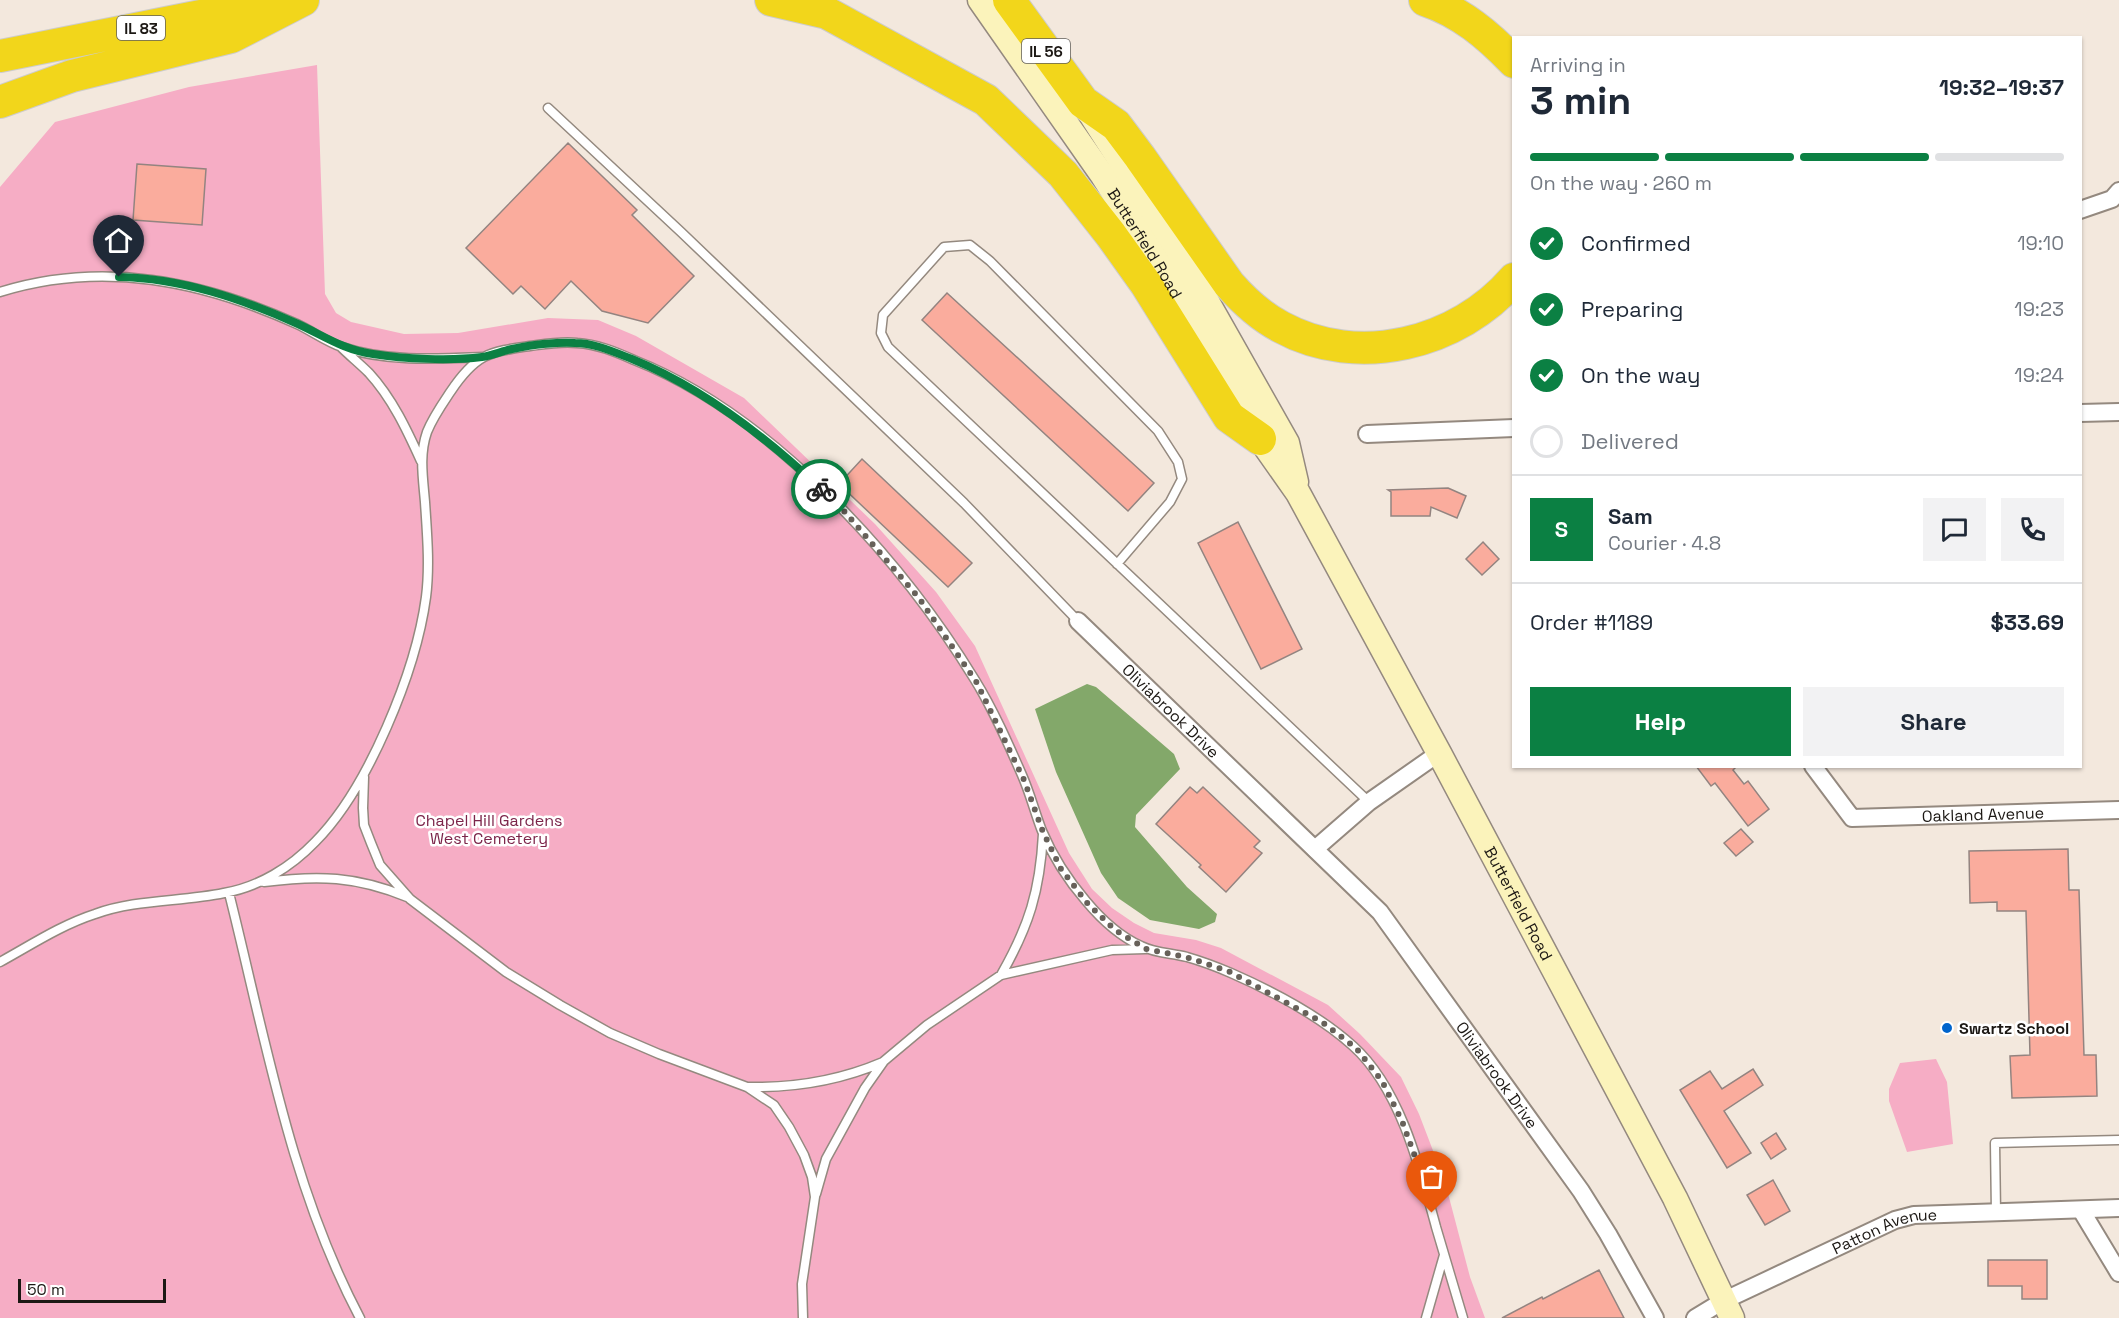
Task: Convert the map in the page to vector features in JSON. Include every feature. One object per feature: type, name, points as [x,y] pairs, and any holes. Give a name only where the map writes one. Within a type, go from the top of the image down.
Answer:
[{"type":"highway","name":"IL 83","points":[[0,56],[281,0]]},
{"type":"highway","points":[[0,102],[72,76],[231,37],[303,0]]},
{"type":"highway","points":[[771,0],[827,13],[986,100],[1063,174],[1146,284],[1230,417],[1260,440]]},
{"type":"highway","name":"Butterfield Road","points":[[1008,0],[1083,102]]},
{"type":"highway","points":[[1425,0],[1464,18],[1491,38],[1512,60]]},
{"type":"highway","points":[[1083,102],[1116,125],[1228,284],[1246,303],[1283,328],[1305,338],[1333,346],[1410,344],[1444,332],[1476,314],[1512,281]]},
{"type":"main road","name":"Butterfield Road","points":[[980,0],[1103,176],[1161,267],[1260,440],[1298,493],[1675,1198],[1728,1310]]},
{"type":"main road","name":"Butterfield Road","points":[[1083,102],[1179,252],[1287,443],[1298,493]]},
{"type":"street","points":[[2082,209],[2112,199],[2119,191]]},
{"type":"street","points":[[2082,413],[2119,412]]},
{"type":"street","points":[[1367,434],[1512,428]]},
{"type":"street","name":"Oliviabrook Drive","points":[[1078,621],[1380,912],[1581,1191],[1655,1318]]},
{"type":"street","points":[[1315,849],[1369,802],[1439,753]]},
{"type":"street","name":"Oakland Avenue","points":[[1814,768],[1852,818],[2119,810]]},
{"type":"street","name":"Patton Avenue","points":[[1695,1318],[1728,1310],[1895,1220],[1914,1215],[2119,1208]]},
{"type":"street","points":[[2086,1209],[2119,1273]]},
{"type":"lane","points":[[548,108],[964,503],[1078,621]]},
{"type":"lane","points":[[1117,564],[1170,502],[1182,479],[1178,462],[1158,431],[990,261],[970,245],[944,247],[883,315],[881,333],[884,340],[897,355],[1117,564],[1369,802]]},
{"type":"lane","points":[[0,292],[47,281],[98,277],[150,279],[188,285],[232,298],[298,324],[341,347],[373,354],[409,358],[483,357],[543,344],[577,342],[610,350],[661,370],[705,396],[757,433],[844,511],[879,550],[919,598],[971,674],[1024,780],[1043,832],[1061,869],[1088,904],[1115,930],[1146,949]]},
{"type":"lane","points":[[341,347],[369,374],[389,401],[407,430],[422,462]]},
{"type":"lane","points":[[0,962],[50,934],[96,913],[135,904],[229,893],[257,883],[285,869],[313,845],[336,819],[356,792],[399,697],[416,644],[426,595],[427,544],[422,462],[427,433],[442,404],[460,378],[483,357]]},
{"type":"lane","points":[[364,773],[363,816],[370,843],[380,865],[410,899],[507,972],[560,1005],[610,1033],[703,1072],[747,1087],[774,1105],[804,1155],[812,1177],[815,1197]]},
{"type":"lane","points":[[1001,975],[1029,921],[1037,891],[1043,832]]},
{"type":"lane","points":[[257,883],[303,877],[344,879],[379,885],[410,899]]},
{"type":"lane","points":[[229,893],[253,987],[268,1060],[294,1152],[320,1228],[360,1318]]},
{"type":"lane","points":[[747,1087],[767,1088],[829,1079],[863,1071],[884,1061],[927,1025],[1001,975],[1112,950],[1146,949],[1186,957],[1228,971],[1322,1022],[1356,1048],[1382,1081],[1402,1121],[1421,1173],[1463,1318]]},
{"type":"lane","points":[[803,1318],[802,1284],[815,1197],[826,1159],[865,1088],[884,1061]]},
{"type":"lane","points":[[1996,1213],[1995,1143],[2119,1140]]},
{"type":"lane","points":[[1426,1318],[1444,1254]]},
{"type":"green space","name":"Chapel Hill Gardens West Cemetery","points":[[317,65],[325,294],[336,313],[351,322],[404,334],[458,333],[548,318],[598,320],[636,336],[744,398],[875,524],[936,592],[975,646],[1069,853],[1092,889],[1112,908],[1154,933],[1196,940],[1221,948],[1328,1005],[1360,1034],[1401,1077],[1419,1114],[1445,1182],[1470,1277],[1485,1318],[0,1318],[0,187],[55,122],[189,87]]},
{"type":"green space","points":[[1936,1059],[1947,1082],[1953,1144],[1907,1152],[1889,1101],[1889,1089],[1900,1063]]},
{"type":"shaded area","points":[[1087,684],[1096,687],[1174,754],[1180,769],[1136,815],[1135,827],[1187,887],[1217,914],[1215,922],[1199,929],[1150,920],[1118,898],[1101,873],[1056,772],[1035,709]]},
{"type":"building","points":[[568,143],[637,210],[632,215],[694,276],[648,323],[602,311],[571,281],[545,309],[521,286],[513,294],[466,248]]},
{"type":"building","points":[[137,164],[206,169],[202,225],[133,220]]},
{"type":"building","points":[[947,293],[1154,483],[1128,511],[922,320]]},
{"type":"building","points":[[862,459],[972,563],[948,587],[839,484]]},
{"type":"building","points":[[1448,488],[1466,496],[1457,518],[1431,507],[1430,516],[1391,516],[1391,492],[1388,490]]},
{"type":"building","points":[[1238,522],[1302,649],[1261,669],[1198,543]]},
{"type":"building","points":[[1483,542],[1499,559],[1482,575],[1466,559]]},
{"type":"building","points":[[1698,768],[1735,768],[1733,770],[1744,784],[1748,781],[1769,809],[1748,826],[1715,783],[1711,786]]},
{"type":"building","points":[[1190,787],[1197,793],[1203,787],[1260,841],[1254,847],[1262,853],[1226,892],[1199,867],[1201,865],[1156,824]]},
{"type":"building","points":[[1741,829],[1753,842],[1736,856],[1724,843]]},
{"type":"building","points":[[2068,849],[2069,890],[2079,890],[2084,1055],[2096,1055],[2097,1096],[2012,1098],[2010,1056],[2030,1055],[2026,911],[1997,911],[1997,902],[1970,903],[1969,851]]},
{"type":"building","points":[[1753,1069],[1763,1085],[1724,1111],[1751,1153],[1727,1168],[1680,1090],[1710,1071],[1722,1089]]},
{"type":"building","points":[[1776,1133],[1786,1149],[1771,1159],[1761,1143]]},
{"type":"building","points":[[1773,1180],[1790,1211],[1765,1225],[1747,1195]]},
{"type":"building","points":[[1988,1260],[2047,1260],[2047,1299],[2022,1299],[2022,1286],[1988,1286]]},
{"type":"building","points":[[1599,1270],[1624,1318],[1502,1318],[1542,1297],[1543,1299]]},
{"type":"way so far","points":[[821,489],[844,511],[919,598],[977,683],[1024,780],[1043,832],[1061,869],[1088,904],[1115,930],[1146,949],[1186,957],[1228,971],[1322,1022],[1356,1048],[1382,1081],[1402,1121],[1421,1173],[1432,1213]]},
{"type":"place","name":"Swartz School","points":[[1947,1028]]},
{"type":"route","points":[[119,277],[141,277],[188,285],[232,298],[298,324],[341,347],[373,354],[409,358],[483,357],[543,344],[577,342],[610,350],[661,370],[705,396],[757,433],[821,489]]}]
